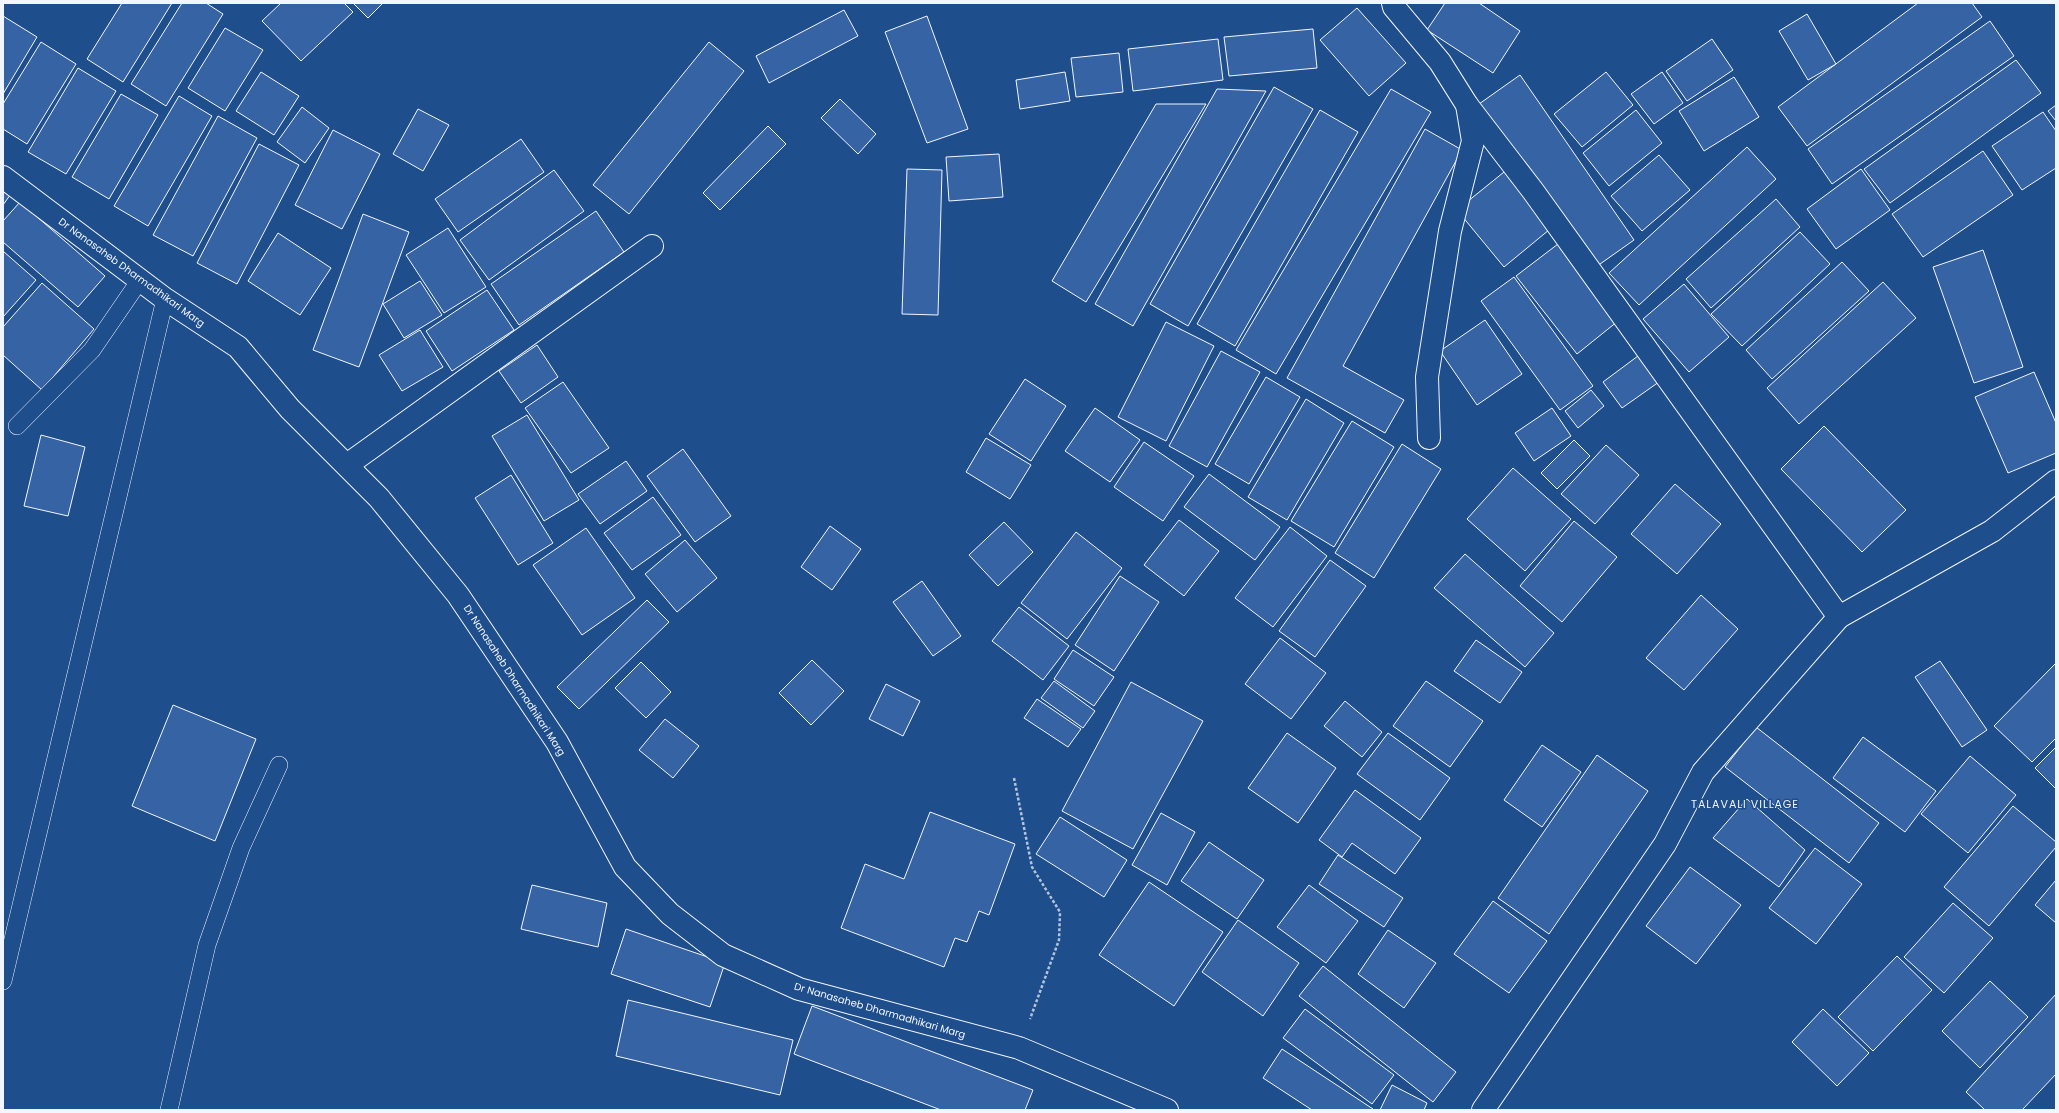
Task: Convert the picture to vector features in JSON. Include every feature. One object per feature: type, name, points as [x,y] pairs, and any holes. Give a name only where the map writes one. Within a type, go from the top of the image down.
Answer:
[{"type":"street","points":[[1393,3],[1440,62],[1467,105],[1533,191],[1839,617]]},
{"type":"street","points":[[1429,438],[1427,378],[1450,231],[1473,141],[1467,105]]},
{"type":"street","name":"Dr Nanasaheb Dharmadhikari Marg","points":[[3,177],[165,299],[238,347],[290,409],[378,498],[458,595],[557,742],[625,867],[670,914],[723,955],[799,989],[1019,1048],[1167,1110]]},
{"type":"street","points":[[346,465],[652,246]]},
{"type":"street","points":[[1484,1110],[1665,844],[1703,772],[1839,617],[1992,531],[2056,481]]},
{"type":"lane","points":[[17,426],[92,350],[140,280]]},
{"type":"lane","points":[[3,981],[165,299]]},
{"type":"lane","points":[[169,1110],[207,945],[241,848],[279,765]]},
{"type":"path","points":[[1014,778],[1032,867],[1060,912],[1059,940],[1019,1048]]},
{"type":"building","points":[[122,3],[172,3],[123,82],[87,59]]},
{"type":"building","points":[[182,3],[206,3],[223,14],[166,106],[131,84]]},
{"type":"building","points":[[281,3],[344,3],[353,12],[301,61],[262,21]]},
{"type":"building","points":[[353,3],[383,3],[368,18]]},
{"type":"building","points":[[1445,3],[1479,3],[1520,31],[1493,73],[1427,30]]},
{"type":"building","points":[[1918,3],[1972,3],[1982,17],[1807,146],[1778,107]]},
{"type":"building","points":[[1357,8],[1406,63],[1369,96],[1320,40]]},
{"type":"building","points":[[844,10],[858,36],[769,83],[756,56]]},
{"type":"building","points":[[1807,14],[1836,64],[1808,80],[1779,31]]},
{"type":"building","points":[[3,16],[37,37],[3,94]]},
{"type":"building","points":[[927,16],[968,129],[927,143],[885,32]]},
{"type":"building","points":[[1990,21],[2014,56],[1832,184],[1808,149]]},
{"type":"building","points":[[225,28],[263,50],[225,111],[188,88]]},
{"type":"building","points":[[1313,29],[1317,68],[1229,76],[1224,37]]},
{"type":"building","points":[[1218,39],[1223,80],[1133,91],[1128,49]]},
{"type":"building","points":[[1712,39],[1733,70],[1687,101],[1666,71]]},
{"type":"building","points":[[41,42],[76,64],[27,144],[3,129],[3,104]]},
{"type":"building","points":[[709,42],[744,71],[629,214],[593,185]]},
{"type":"building","points":[[1119,53],[1123,92],[1076,97],[1071,58]]},
{"type":"building","points":[[2016,60],[2041,93],[1890,203],[1864,169]]},
{"type":"building","points":[[78,68],[116,91],[66,174],[28,152]]},
{"type":"building","points":[[261,72],[299,96],[274,135],[236,111]]},
{"type":"building","points":[[1065,72],[1070,101],[1020,109],[1016,80]]},
{"type":"building","points":[[1606,72],[1633,105],[1582,147],[1554,114]]},
{"type":"building","points":[[1662,72],[1683,103],[1654,124],[1631,94]]},
{"type":"building","points":[[1520,75],[1634,240],[1593,269],[1479,104]]},
{"type":"building","points":[[1734,77],[1759,117],[1704,151],[1679,111]]},
{"type":"building","points":[[1274,87],[1313,109],[1188,326],[1150,304]]},
{"type":"building","points":[[1217,89],[1266,91],[1133,326],[1095,304]]},
{"type":"building","points":[[1391,89],[1431,112],[1276,374],[1236,350]]},
{"type":"building","points":[[121,94],[158,115],[109,199],[72,177]]},
{"type":"building","points":[[179,96],[212,116],[148,226],[114,206]]},
{"type":"building","points":[[840,99],[876,134],[858,154],[821,118]]},
{"type":"building","points":[[1156,104],[1206,104],[1086,302],[1052,281]]},
{"type":"building","points":[[2056,105],[2056,121],[2048,111]]},
{"type":"building","points":[[302,107],[329,128],[305,163],[277,142]]},
{"type":"building","points":[[418,109],[449,125],[423,171],[393,154]]},
{"type":"building","points":[[1320,110],[1358,132],[1235,346],[1197,324]]},
{"type":"building","points":[[1636,110],[1662,143],[1609,186],[1583,153]]},
{"type":"building","points":[[2043,112],[2056,131],[2056,168],[2022,190],[1992,146]]},
{"type":"building","points":[[218,116],[257,138],[193,256],[153,235]]},
{"type":"building","points":[[768,126],[786,144],[720,210],[703,193]]},
{"type":"building","points":[[1425,129],[1462,150],[1343,366],[1404,400],[1385,433],[1287,378]]},
{"type":"building","points":[[333,130],[380,154],[342,229],[295,205]]},
{"type":"building","points":[[521,139],[544,172],[458,232],[435,199]]},
{"type":"building","points":[[259,144],[299,165],[237,284],[197,263]]},
{"type":"building","points":[[1747,147],[1776,179],[1639,305],[1609,273]]},
{"type":"building","points":[[1983,151],[2013,195],[1923,257],[1892,214]]},
{"type":"building","points":[[999,154],[1003,197],[949,201],[946,157]]},
{"type":"building","points":[[1659,155],[1690,190],[1642,231],[1611,196]]},
{"type":"building","points":[[1509,168],[1555,225],[1504,267],[1457,210]]},
{"type":"building","points":[[907,169],[942,170],[938,315],[902,314]]},
{"type":"building","points":[[1861,169],[1890,210],[1836,249],[1807,209]]},
{"type":"building","points":[[554,170],[584,211],[489,280],[460,240]]},
{"type":"building","points":[[3,183],[13,191],[3,205]]},
{"type":"building","points":[[1776,199],[1800,227],[1711,308],[1686,279]]},
{"type":"building","points":[[20,202],[105,276],[78,307],[3,242],[3,221]]},
{"type":"building","points":[[596,211],[624,252],[519,325],[491,284]]},
{"type":"building","points":[[363,214],[409,232],[359,367],[313,350]]},
{"type":"building","points":[[448,228],[486,287],[444,313],[406,255]]},
{"type":"building","points":[[1800,232],[1830,264],[1742,346],[1711,314]]},
{"type":"building","points":[[278,233],[331,268],[300,315],[248,281]]},
{"type":"building","points":[[1558,244],[1618,321],[1577,354],[1516,276]]},
{"type":"building","points":[[1983,250],[2023,367],[1974,383],[1933,267]]},
{"type":"building","points":[[3,251],[36,280],[3,317]]},
{"type":"building","points":[[1842,262],[1869,291],[1772,379],[1746,350]]},
{"type":"building","points":[[1514,277],[1593,386],[1560,410],[1481,301]]},
{"type":"building","points":[[420,281],[442,315],[404,338],[383,304]]},
{"type":"building","points":[[1883,282],[1916,318],[1799,424],[1767,388]]},
{"type":"building","points":[[42,283],[94,329],[42,390],[3,355],[3,327]]},
{"type":"building","points":[[1684,284],[1729,337],[1689,372],[1643,319]]},
{"type":"building","points":[[487,290],[514,330],[452,371],[426,331]]},
{"type":"building","points":[[1485,320],[1522,374],[1477,405],[1440,351]]},
{"type":"building","points":[[1166,322],[1214,346],[1166,441],[1118,417]]},
{"type":"building","points":[[420,330],[443,367],[402,391],[379,355]]},
{"type":"building","points":[[537,345],[558,377],[521,403],[499,371]]},
{"type":"building","points":[[1646,350],[1666,377],[1622,408],[1603,382]]},
{"type":"building","points":[[1221,351],[1260,372],[1207,467],[1169,446]]},
{"type":"building","points":[[2034,372],[2056,423],[2056,453],[2008,473],[1975,397]]},
{"type":"building","points":[[1266,377],[1300,397],[1249,484],[1215,464]]},
{"type":"building","points":[[1025,379],[1066,406],[1031,461],[989,434]]},
{"type":"building","points":[[563,382],[609,448],[571,473],[525,408]]},
{"type":"building","points":[[1591,390],[1604,406],[1578,428],[1565,411]]},
{"type":"building","points":[[1306,399],[1344,423],[1287,520],[1248,497]]},
{"type":"building","points":[[1095,408],[1140,440],[1110,482],[1065,451]]},
{"type":"building","points":[[1552,408],[1571,436],[1534,461],[1515,433]]},
{"type":"building","points":[[527,415],[579,500],[544,521],[492,436]]},
{"type":"building","points":[[1352,421],[1394,447],[1334,547],[1291,521]]},
{"type":"building","points":[[1824,426],[1906,510],[1862,552],[1781,469]]},
{"type":"building","points":[[41,435],[85,447],[68,516],[24,506]]},
{"type":"building","points":[[986,438],[1031,465],[1010,499],[966,472]]},
{"type":"building","points":[[1574,440],[1590,456],[1557,489],[1541,473]]},
{"type":"building","points":[[1144,442],[1194,476],[1163,521],[1114,487]]},
{"type":"building","points":[[1402,444],[1441,469],[1374,578],[1335,553]]},
{"type":"building","points":[[1606,445],[1639,475],[1595,524],[1561,494]]},
{"type":"building","points":[[683,449],[731,516],[695,542],[647,476]]},
{"type":"building","points":[[626,461],[647,491],[600,524],[578,494]]},
{"type":"building","points":[[1513,468],[1571,519],[1525,571],[1467,519]]},
{"type":"building","points":[[1209,474],[1280,527],[1255,560],[1184,507]]},
{"type":"building","points":[[511,475],[553,543],[518,565],[475,498]]},
{"type":"building","points":[[1675,484],[1721,524],[1677,574],[1631,534]]},
{"type":"building","points":[[653,497],[681,535],[632,570],[604,533]]},
{"type":"building","points":[[1179,520],[1219,551],[1184,596],[1144,565]]},
{"type":"building","points":[[1574,521],[1617,557],[1562,622],[1520,586]]},
{"type":"building","points":[[1004,522],[1033,552],[998,586],[969,555]]},
{"type":"building","points":[[830,526],[861,549],[832,590],[801,567]]},
{"type":"building","points":[[1290,527],[1327,556],[1273,627],[1235,598]]},
{"type":"building","points":[[586,528],[635,598],[582,635],[533,565]]},
{"type":"building","points":[[1076,532],[1122,568],[1067,639],[1021,603]]},
{"type":"building","points":[[685,540],[717,578],[677,612],[645,574]]},
{"type":"building","points":[[1465,554],[1554,633],[1525,667],[1434,588]]},
{"type":"building","points":[[1330,560],[1366,586],[1315,657],[1279,631]]},
{"type":"building","points":[[1120,576],[1159,602],[1114,671],[1075,645]]},
{"type":"building","points":[[922,581],[961,636],[933,656],[893,602]]},
{"type":"building","points":[[1701,595],[1738,629],[1684,690],[1646,658]]},
{"type":"building","points":[[647,600],[669,622],[579,709],[557,687]]},
{"type":"building","points":[[1019,607],[1069,646],[1043,680],[992,641]]},
{"type":"building","points":[[1280,638],[1326,673],[1291,719],[1245,684]]},
{"type":"building","points":[[1476,640],[1522,672],[1500,703],[1454,671]]},
{"type":"building","points":[[1073,650],[1114,677],[1094,706],[1054,679]]},
{"type":"building","points":[[812,660],[844,691],[811,725],[779,693]]},
{"type":"building","points":[[1940,661],[1987,730],[1962,747],[1915,677]]},
{"type":"building","points":[[641,662],[671,692],[646,718],[615,688]]},
{"type":"building","points":[[2056,663],[2056,738],[2032,762],[1994,726]]},
{"type":"building","points":[[1054,681],[1095,711],[1083,728],[1041,698]]},
{"type":"building","points":[[1426,681],[1483,721],[1450,767],[1393,726]]},
{"type":"building","points":[[1131,682],[1203,721],[1133,849],[1062,811]]},
{"type":"building","points":[[886,684],[920,701],[903,736],[869,719]]},
{"type":"building","points":[[1037,699],[1081,729],[1068,747],[1024,718]]},
{"type":"building","points":[[1345,701],[1382,732],[1362,757],[1324,726]]},
{"type":"building","points":[[173,705],[256,739],[215,841],[132,806]]},
{"type":"building","points":[[665,719],[699,746],[673,778],[639,750]]},
{"type":"building","points":[[1756,727],[1879,823],[1849,863],[1725,767]]},
{"type":"building","points":[[1287,733],[1336,768],[1298,823],[1248,788]]},
{"type":"building","points":[[1388,733],[1450,778],[1420,820],[1357,774]]},
{"type":"building","points":[[1863,737],[1936,791],[1905,832],[1833,778]]},
{"type":"building","points":[[1542,745],[1581,772],[1542,827],[1504,800]]},
{"type":"building","points":[[2056,747],[2056,789],[2035,768]]},
{"type":"building","points":[[1597,755],[1648,791],[1549,934],[1498,898]]},
{"type":"building","points":[[1970,756],[2016,795],[1968,853],[1921,814]]},
{"type":"building","points":[[1355,790],[1421,838],[1395,874],[1352,843],[1342,857],[1319,840]]},
{"type":"building","points":[[1747,799],[1805,850],[1779,887],[1713,838]]},
{"type":"building","points":[[2013,806],[2056,842],[2056,847],[1989,926],[1944,887]]},
{"type":"building","points":[[930,812],[1015,844],[989,915],[979,911],[967,942],[955,938],[944,967],[841,928],[865,864],[904,879]]},
{"type":"building","points":[[1161,813],[1195,832],[1167,885],[1132,865]]},
{"type":"building","points":[[1060,817],[1127,860],[1104,897],[1036,854]]},
{"type":"building","points":[[1209,842],[1264,880],[1237,919],[1181,881]]},
{"type":"building","points":[[1815,848],[1862,884],[1816,944],[1769,908]]},
{"type":"building","points":[[1338,855],[1403,898],[1384,927],[1319,884]]},
{"type":"building","points":[[1690,867],[1741,905],[1696,964],[1646,926]]},
{"type":"building","points":[[2056,880],[2056,923],[2035,905]]},
{"type":"building","points":[[1149,882],[1223,932],[1174,1006],[1099,955]]},
{"type":"building","points":[[532,885],[607,903],[598,947],[521,929]]},
{"type":"building","points":[[1309,885],[1358,921],[1326,963],[1277,927]]},
{"type":"building","points":[[1493,901],[1547,941],[1509,993],[1454,954]]},
{"type":"building","points":[[1953,903],[1993,938],[1944,993],[1904,957]]},
{"type":"building","points":[[1238,920],[1299,963],[1263,1016],[1202,972]]},
{"type":"building","points":[[626,929],[725,963],[710,1007],[611,974]]},
{"type":"building","points":[[1388,930],[1436,963],[1404,1008],[1358,974]]},
{"type":"building","points":[[1897,956],[1932,990],[1873,1051],[1838,1017]]},
{"type":"building","points":[[1323,966],[1456,1072],[1433,1102],[1299,996]]},
{"type":"building","points":[[1990,981],[2028,1017],[1980,1068],[1942,1031]]},
{"type":"building","points":[[2056,994],[2056,1074],[2022,1110],[1985,1110],[1966,1092]]},
{"type":"building","points":[[628,1000],[793,1040],[780,1095],[616,1056]]},
{"type":"building","points":[[812,1006],[1033,1090],[1025,1110],[941,1110],[794,1054]]},
{"type":"building","points":[[1305,1009],[1394,1075],[1372,1104],[1283,1038]]},
{"type":"building","points":[[1823,1009],[1869,1053],[1837,1086],[1792,1042]]},
{"type":"building","points":[[1282,1049],[1373,1110],[1312,1110],[1263,1078]]},
{"type":"building","points":[[1392,1085],[1427,1103],[1424,1110],[1380,1110]]},
{"type":"district","name":"TALAVALI VILLAGE","points":[[1745,804]]}]
